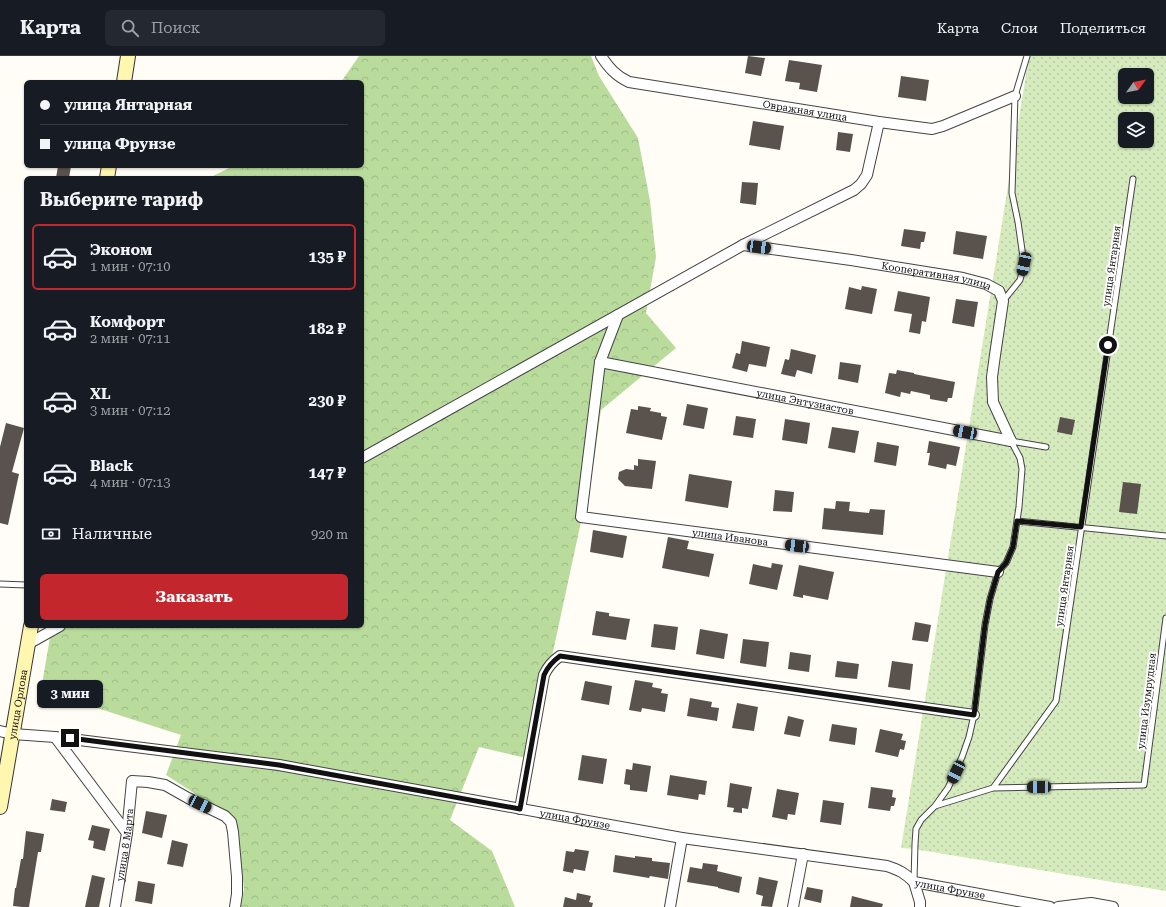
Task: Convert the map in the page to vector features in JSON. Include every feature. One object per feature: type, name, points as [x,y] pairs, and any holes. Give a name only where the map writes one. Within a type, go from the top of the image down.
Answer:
[{"type":"street","points":[[124,80],[128,56]]},
{"type":"street","name":"Овражная улица","points":[[601,56],[619,77],[630,82],[879,122],[932,129],[944,126],[1015,96]]},
{"type":"street","points":[[364,457],[743,245],[854,190],[861,184],[867,175],[879,122]]},
{"type":"street","name":"Кооперативная улица","points":[[743,245],[964,278],[986,284],[999,291],[1003,301]]},
{"type":"street","points":[[1003,301],[992,377],[993,402],[1011,441]]},
{"type":"street","points":[[600,362],[618,315]]},
{"type":"street","name":"улица Энтузиастов","points":[[600,362],[1011,441]]},
{"type":"street","name":"улица Иванова","points":[[600,362],[581,517],[998,572]]},
{"type":"street","name":"улица Орлова","points":[[0,807],[6,732],[31,628]]},
{"type":"street","points":[[28,644],[56,628]]},
{"type":"street","points":[[520,809],[544,675],[553,660],[560,656],[974,715]]},
{"type":"street","name":"улица Фрунзе","points":[[6,732],[55,736],[279,765],[682,838],[887,866],[900,871],[914,882],[1050,907]]},
{"type":"street","points":[[55,736],[127,833]]},
{"type":"street","name":"улица 8 Марта","points":[[115,907],[127,833],[132,781],[165,785],[225,816],[230,822],[233,832],[237,877],[235,907]]},
{"type":"street","points":[[670,907],[682,838]]},
{"type":"street","points":[[793,907],[803,854]]},
{"type":"street","points":[[914,882],[920,907]]},
{"type":"street","points":[[1058,907],[1091,903],[1113,907]]},
{"type":"lane","points":[[1003,301],[1020,280],[1024,264],[1012,193],[1015,96],[1027,56]]},
{"type":"lane","name":"улица Янтарная","points":[[993,788],[1056,701],[1133,179]]},
{"type":"lane","points":[[1011,441],[1046,447]]},
{"type":"lane","points":[[914,882],[914,844],[916,829],[921,820],[935,806],[948,788],[956,772],[969,737],[974,715],[985,625],[990,599],[998,572],[1006,563],[1013,547],[1022,469],[1020,458],[1011,441]]},
{"type":"lane","points":[[1017,521],[1166,536]]},
{"type":"lane","points":[[0,584],[24,585]]},
{"type":"lane","name":"улица Изумрудная","points":[[993,788],[1144,785],[1166,618]]},
{"type":"lane","points":[[935,806],[993,788]]},
{"type":"green space","points":[[359,56],[591,56],[599,76],[638,138],[650,201],[656,257],[646,313],[676,348],[601,410],[594,461],[530,759],[479,747],[450,820],[492,851],[515,907],[240,907],[244,889],[236,820],[166,775],[181,735],[41,690],[52,628],[364,628],[364,176],[213,176],[229,168],[364,168],[364,80],[342,80]]},
{"type":"green space","points":[[1029,56],[1166,56],[1166,891],[901,848]]},
{"type":"building","points":[[748,56],[765,58],[761,76],[745,73]]},
{"type":"building","points":[[789,60],[822,65],[817,92],[799,89],[800,83],[785,81]]},
{"type":"building","points":[[901,76],[929,80],[926,101],[898,97]]},
{"type":"building","points":[[753,121],[784,126],[780,150],[749,145]]},
{"type":"building","points":[[838,132],[853,134],[850,152],[836,150]]},
{"type":"building","points":[[58,168],[71,168],[69,176],[56,176]]},
{"type":"building","points":[[742,182],[758,183],[756,205],[740,203]]},
{"type":"building","points":[[904,229],[926,232],[924,242],[921,242],[920,249],[901,246]]},
{"type":"building","points":[[956,231],[987,236],[983,259],[953,254]]},
{"type":"building","points":[[862,286],[877,289],[872,314],[845,309],[849,287],[861,290]]},
{"type":"building","points":[[898,291],[930,297],[926,322],[922,321],[920,334],[909,332],[912,314],[894,311]]},
{"type":"building","points":[[956,299],[978,302],[974,327],[952,323]]},
{"type":"building","points":[[742,341],[770,347],[766,367],[749,364],[747,372],[732,368],[736,353],[740,354]]},
{"type":"building","points":[[791,349],[816,355],[812,374],[797,370],[795,377],[781,374],[785,359],[789,360]]},
{"type":"building","points":[[840,362],[861,365],[858,383],[838,379]]},
{"type":"building","points":[[897,370],[955,382],[952,398],[948,398],[947,402],[930,399],[930,395],[911,391],[910,394],[901,392],[900,397],[885,393],[889,373],[896,374]]},
{"type":"building","points":[[687,404],[708,408],[704,429],[683,425]]},
{"type":"building","points":[[638,406],[651,408],[650,411],[661,413],[661,416],[667,417],[662,440],[626,433],[631,409],[638,410]]},
{"type":"building","points":[[736,416],[756,419],[753,438],[733,435]]},
{"type":"building","points":[[1060,417],[1075,420],[1072,435],[1057,432]]},
{"type":"building","points":[[785,419],[810,423],[807,444],[782,440]]},
{"type":"building","points":[[6,423],[24,428],[12,472],[19,474],[8,525],[0,523],[0,447]]},
{"type":"building","points":[[832,427],[859,431],[855,453],[828,448]]},
{"type":"building","points":[[929,441],[960,447],[956,466],[947,464],[946,469],[928,465],[930,453],[927,453]]},
{"type":"building","points":[[877,442],[899,446],[896,466],[874,462]]},
{"type":"building","points":[[638,459],[656,461],[652,489],[625,486],[618,479],[619,472],[626,469],[634,470],[634,465],[638,466]]},
{"type":"building","points":[[689,474],[732,481],[728,508],[685,501]]},
{"type":"building","points":[[1123,482],[1141,484],[1137,514],[1119,512]]},
{"type":"building","points":[[775,490],[794,492],[792,512],[773,511]]},
{"type":"building","points":[[836,501],[850,502],[849,511],[869,513],[870,509],[885,510],[883,535],[822,529],[824,508],[835,509]]},
{"type":"building","points":[[593,530],[627,536],[623,558],[590,552]]},
{"type":"building","points":[[668,537],[689,541],[687,549],[714,554],[709,577],[662,568]]},
{"type":"building","points":[[772,563],[783,565],[777,590],[749,584],[753,564],[771,568]]},
{"type":"building","points":[[799,565],[834,572],[828,600],[803,595],[803,598],[793,596]]},
{"type":"building","points":[[596,611],[609,613],[609,616],[630,619],[626,640],[592,635]]},
{"type":"building","points":[[915,622],[931,625],[928,642],[912,640]]},
{"type":"building","points":[[654,624],[678,627],[675,650],[651,647]]},
{"type":"building","points":[[700,629],[728,634],[724,659],[696,654]]},
{"type":"building","points":[[743,639],[769,642],[766,667],[740,663]]},
{"type":"building","points":[[790,652],[811,655],[809,672],[788,669]]},
{"type":"building","points":[[837,661],[859,664],[857,679],[835,677]]},
{"type":"building","points":[[892,661],[913,664],[910,690],[888,687]]},
{"type":"building","points":[[635,680],[653,683],[652,687],[662,689],[661,693],[668,694],[665,712],[642,708],[641,712],[629,710]]},
{"type":"building","points":[[585,681],[612,686],[609,705],[581,700]]},
{"type":"building","points":[[690,698],[712,702],[711,707],[719,708],[717,721],[687,716]]},
{"type":"building","points":[[737,703],[758,707],[754,731],[732,728]]},
{"type":"building","points":[[788,716],[804,720],[800,737],[784,734]]},
{"type":"building","points":[[832,724],[857,728],[855,745],[829,741]]},
{"type":"building","points":[[880,729],[903,734],[901,740],[906,741],[904,750],[900,749],[898,757],[875,752]]},
{"type":"building","points":[[582,755],[607,759],[603,784],[578,780]]},
{"type":"building","points":[[633,763],[651,766],[647,792],[630,790],[630,785],[624,784],[626,769],[632,770]]},
{"type":"building","points":[[670,775],[707,781],[705,795],[699,794],[698,800],[667,795]]},
{"type":"building","points":[[730,783],[752,787],[748,809],[742,808],[742,813],[733,812],[734,808],[727,807]]},
{"type":"building","points":[[871,787],[893,790],[892,797],[896,798],[894,806],[891,806],[890,811],[868,808]]},
{"type":"building","points":[[777,789],[799,793],[795,815],[788,814],[787,820],[772,817]]},
{"type":"building","points":[[52,799],[67,802],[65,812],[50,810]]},
{"type":"building","points":[[823,800],[844,803],[841,825],[820,822]]},
{"type":"building","points":[[146,811],[167,815],[162,838],[142,833]]},
{"type":"building","points":[[92,825],[110,829],[105,851],[93,848],[94,841],[88,840]]},
{"type":"building","points":[[26,831],[44,834],[41,852],[38,852],[29,907],[13,906],[21,859],[23,859]]},
{"type":"building","points":[[172,840],[188,844],[183,867],[167,864]]},
{"type":"building","points":[[575,849],[589,851],[585,871],[574,869],[573,873],[563,871],[566,851],[574,852]]},
{"type":"building","points":[[615,855],[635,858],[635,856],[652,858],[652,861],[670,863],[668,879],[650,876],[649,878],[613,872]]},
{"type":"building","points":[[703,863],[718,865],[717,871],[742,877],[739,893],[718,887],[687,882],[690,867],[702,869]]},
{"type":"building","points":[[92,875],[105,878],[99,907],[85,907]]},
{"type":"building","points":[[759,877],[778,881],[772,907],[761,906],[763,896],[756,894]]},
{"type":"building","points":[[138,881],[155,884],[152,904],[135,901]]},
{"type":"building","points":[[807,887],[823,890],[821,903],[804,899]]},
{"type":"building","points":[[577,893],[591,896],[589,902],[593,903],[592,907],[563,907],[565,897],[576,900]]},
{"type":"building","points":[[852,896],[883,904],[882,907],[850,907]]},
{"type":"route","points":[[70,738],[279,765],[520,809],[544,675],[553,660],[560,656],[974,715],[985,625],[990,599],[998,572],[1006,563],[1013,547],[1017,521],[1081,527],[1108,345]]}]
